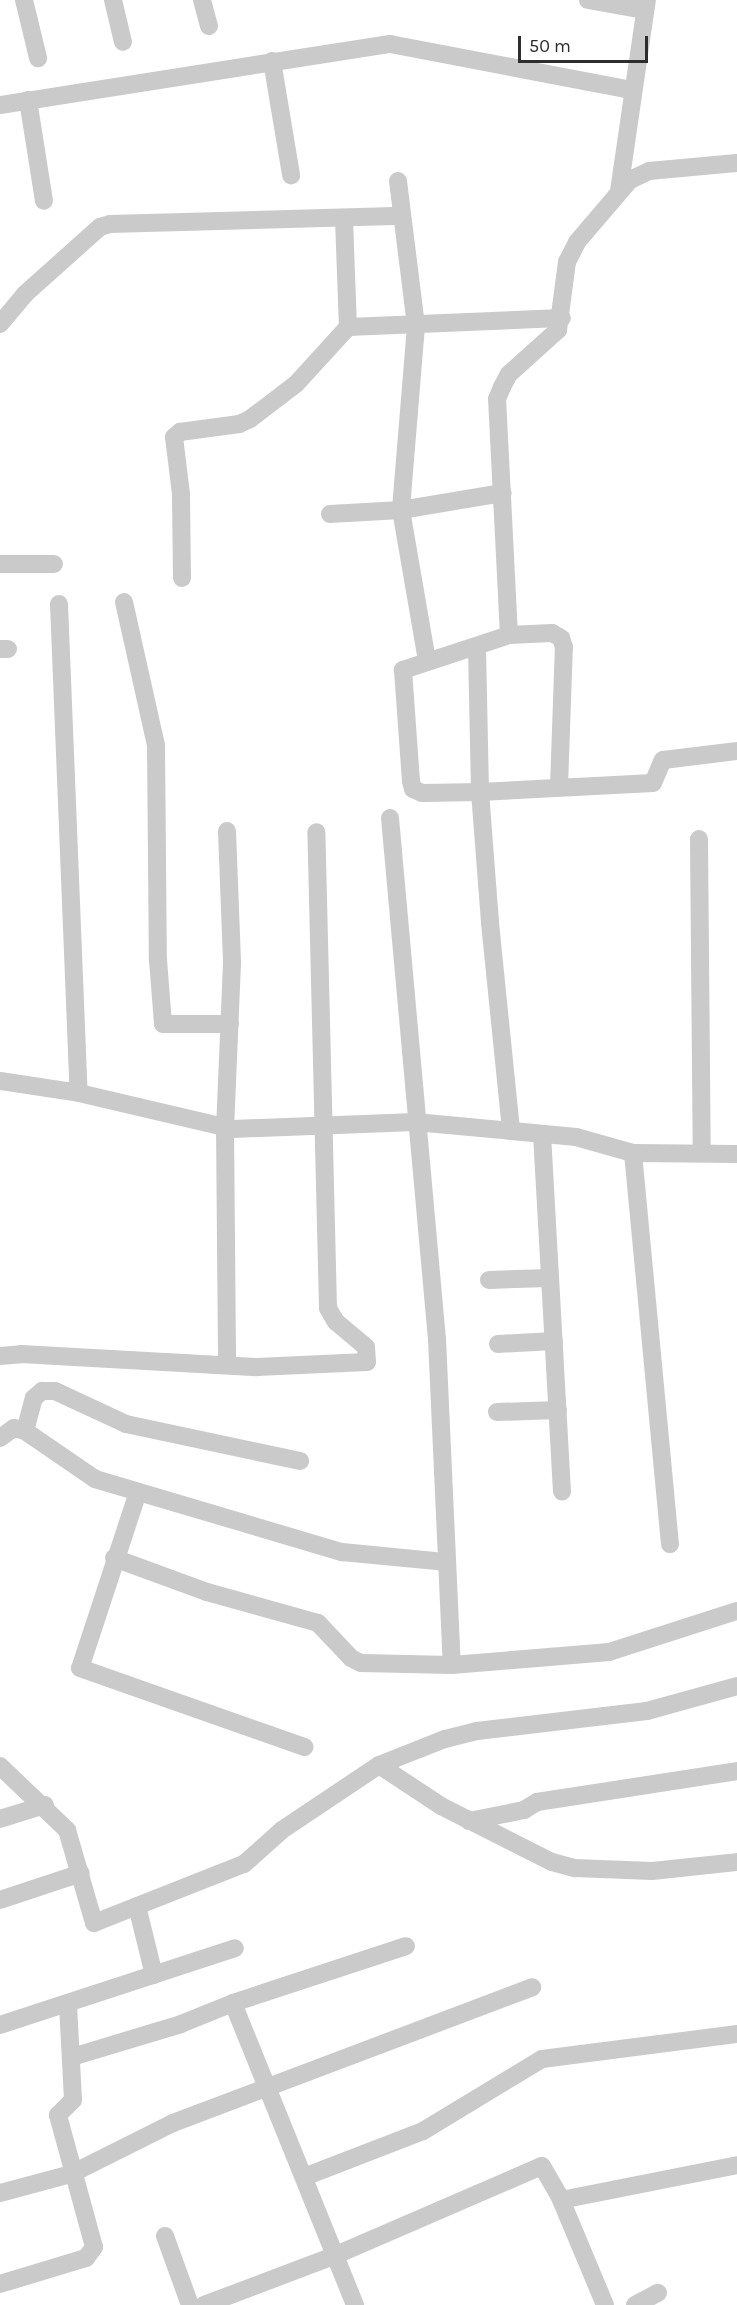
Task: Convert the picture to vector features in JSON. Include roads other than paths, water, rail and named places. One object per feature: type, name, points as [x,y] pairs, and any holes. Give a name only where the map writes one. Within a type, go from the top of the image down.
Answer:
[{"type":"street","points":[[24,0],[38,58]]},
{"type":"street","points":[[113,0],[123,42]]},
{"type":"street","points":[[202,0],[209,26]]},
{"type":"street","points":[[588,0],[646,5],[631,90],[619,191]]},
{"type":"street","points":[[0,105],[390,44],[631,90]]},
{"type":"street","points":[[272,61],[291,175]]},
{"type":"street","points":[[28,100],[44,201]]},
{"type":"street","points":[[509,635],[497,399],[509,375],[558,330],[562,318],[567,262],[577,242],[619,191],[649,171],[737,163]]},
{"type":"street","points":[[398,181],[416,326],[401,510],[427,661]]},
{"type":"street","points":[[0,324],[42,279],[100,227],[110,224],[402,216]]},
{"type":"street","points":[[182,579],[181,494],[174,437],[180,432],[239,424],[250,419],[296,384],[348,327],[344,219]]},
{"type":"street","points":[[348,327],[416,326],[562,318]]},
{"type":"street","points":[[330,514],[401,510],[503,493]]},
{"type":"street","points":[[0,564],[54,564]]},
{"type":"street","points":[[123,602],[156,745],[158,960],[163,1024],[230,1024]]},
{"type":"street","points":[[59,604],[79,1093]]},
{"type":"street","points":[[559,787],[564,647],[561,638],[552,633],[509,635],[477,648],[409,665],[402,676],[413,789],[422,793],[653,783],[663,760],[737,751]]},
{"type":"street","points":[[477,648],[480,792],[511,1131]]},
{"type":"street","points":[[390,818],[415,1122],[437,1338],[445,1562],[452,1665]]},
{"type":"street","points":[[226,831],[232,963],[225,1127],[227,1365]]},
{"type":"street","points":[[0,1356],[21,1354],[227,1365],[367,1362],[366,1347],[336,1322],[328,1308],[316,832]]},
{"type":"street","points":[[699,839],[702,1153]]},
{"type":"street","points":[[0,1081],[79,1093],[225,1127],[324,1128],[415,1122],[576,1137],[633,1153],[737,1154]]},
{"type":"street","points":[[542,1134],[562,1491]]},
{"type":"street","points":[[633,1153],[670,1544]]},
{"type":"street","points":[[489,1280],[550,1278]]},
{"type":"street","points":[[498,1344],[554,1341]]},
{"type":"street","points":[[25,1431],[34,1398],[42,1391],[56,1391],[126,1424],[300,1461]]},
{"type":"street","points":[[497,1412],[558,1410]]},
{"type":"street","points":[[0,1438],[14,1428],[25,1431],[95,1479],[342,1552],[445,1562]]},
{"type":"street","points":[[138,1492],[114,1558],[80,1668],[304,1747]]},
{"type":"street","points":[[114,1558],[207,1592],[318,1623],[351,1658],[361,1663],[452,1665],[609,1652],[737,1611]]},
{"type":"street","points":[[0,1766],[45,1805],[67,1830],[94,1923],[244,1864],[282,1830],[380,1764],[477,1731],[647,1711],[737,1686]]},
{"type":"street","points":[[380,1764],[418,1792],[469,1821],[552,1862],[575,1868],[652,1871],[737,1862]]},
{"type":"street","points":[[469,1821],[524,1810],[537,1802],[737,1771]]},
{"type":"street","points":[[0,1819],[45,1805]]},
{"type":"street","points":[[0,1900],[81,1873]]},
{"type":"street","points":[[137,1906],[154,1975]]},
{"type":"street","points":[[72,2057],[181,2024],[233,2003],[406,1946]]},
{"type":"street","points":[[0,2025],[235,1948]]},
{"type":"street","points":[[0,2193],[71,2174],[173,2123],[532,1987]]},
{"type":"street","points":[[0,2283],[92,2253],[94,2247],[71,2174],[58,2115],[73,2100],[68,2003]]},
{"type":"street","points":[[233,2003],[355,2305]]},
{"type":"street","points":[[304,2177],[423,2131],[542,2059],[737,2034]]},
{"type":"street","points":[[561,2200],[737,2165]]},
{"type":"street","points":[[204,2305],[336,2255],[542,2166],[561,2200],[605,2305]]},
{"type":"street","points":[[165,2236],[189,2305]]},
{"type":"street","points":[[635,2305],[658,2293]]}]
